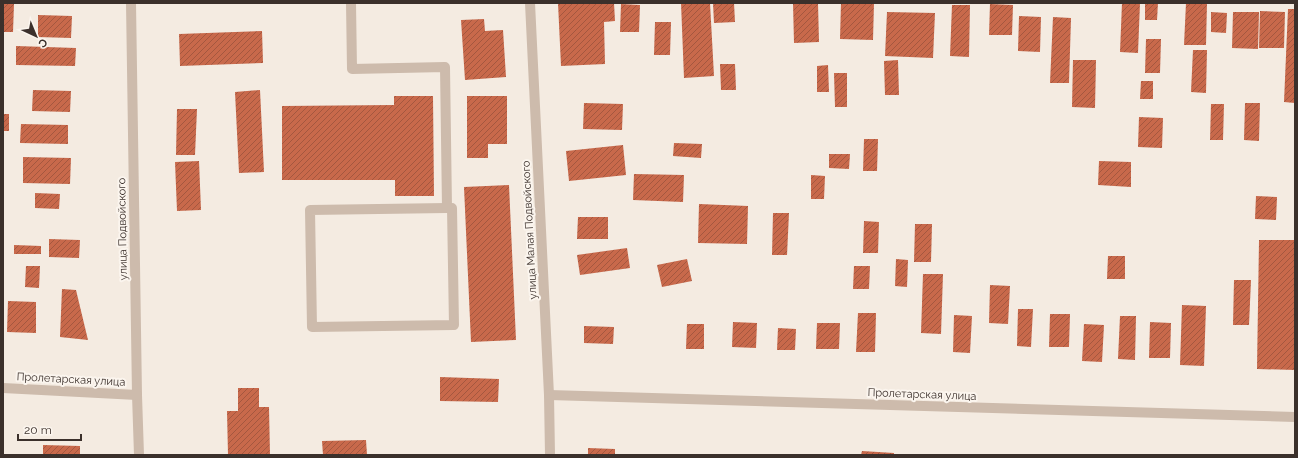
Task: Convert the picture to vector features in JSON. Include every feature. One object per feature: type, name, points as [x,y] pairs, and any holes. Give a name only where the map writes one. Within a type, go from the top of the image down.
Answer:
[{"type":"street","name":"улица Подвойского","points":[[131,3],[139,455]]},
{"type":"street","points":[[351,3],[352,69],[445,67],[447,208]]},
{"type":"street","name":"улица Малая Подвойского","points":[[530,3],[549,395],[550,455]]},
{"type":"street","points":[[447,208],[452,208],[454,324],[312,327],[310,210],[447,208]]},
{"type":"street","name":"Пролетарская улица","points":[[3,388],[137,395]]},
{"type":"street","name":"Пролетарская улица","points":[[549,395],[1295,417]]},
{"type":"building","points":[[558,3],[614,3],[615,21],[604,22],[605,64],[561,66]]},
{"type":"building","points":[[681,3],[710,3],[714,76],[684,78]]},
{"type":"building","points":[[713,3],[734,3],[735,22],[714,23]]},
{"type":"building","points":[[793,3],[818,3],[819,42],[794,43]]},
{"type":"building","points":[[841,3],[874,3],[873,40],[840,39]]},
{"type":"building","points":[[1122,3],[1140,3],[1138,53],[1120,52]]},
{"type":"building","points":[[1145,3],[1158,3],[1157,20],[1145,20]]},
{"type":"building","points":[[1186,3],[1207,3],[1206,45],[1184,45]]},
{"type":"building","points":[[3,4],[14,4],[13,32],[3,32]]},
{"type":"building","points":[[621,4],[640,5],[639,32],[620,32]]},
{"type":"building","points":[[990,4],[1013,5],[1012,35],[989,35]]},
{"type":"building","points":[[952,5],[970,5],[969,57],[950,56]]},
{"type":"building","points":[[1288,9],[1295,9],[1295,103],[1284,102]]},
{"type":"building","points":[[1260,11],[1285,12],[1284,48],[1259,48]]},
{"type":"building","points":[[887,12],[935,13],[933,58],[885,56]]},
{"type":"building","points":[[1211,12],[1227,13],[1226,33],[1211,32]]},
{"type":"building","points":[[1233,12],[1259,12],[1258,49],[1232,48]]},
{"type":"building","points":[[38,15],[72,16],[71,38],[38,37]]},
{"type":"building","points":[[1019,16],[1041,17],[1040,52],[1018,51]]},
{"type":"building","points":[[1053,17],[1071,18],[1069,83],[1050,83]]},
{"type":"building","points":[[484,19],[485,31],[503,30],[506,77],[465,80],[461,20]]},
{"type":"building","points":[[655,22],[671,22],[670,55],[654,55]]},
{"type":"building","points":[[262,31],[263,63],[180,66],[179,34]]},
{"type":"building","points":[[1146,39],[1161,39],[1160,73],[1145,73]]},
{"type":"building","points":[[16,46],[76,48],[75,66],[16,65]]},
{"type":"building","points":[[1193,50],[1207,50],[1206,93],[1191,92]]},
{"type":"building","points":[[898,60],[899,95],[885,95],[884,61]]},
{"type":"building","points":[[1073,60],[1096,60],[1095,108],[1072,107]]},
{"type":"building","points":[[720,64],[735,64],[736,90],[721,90]]},
{"type":"building","points":[[828,65],[829,92],[817,92],[817,66]]},
{"type":"building","points":[[834,73],[847,73],[847,107],[835,107]]},
{"type":"building","points":[[1141,81],[1153,81],[1153,99],[1140,99]]},
{"type":"building","points":[[33,90],[71,91],[70,112],[32,111]]},
{"type":"building","points":[[260,90],[264,172],[239,173],[235,92]]},
{"type":"building","points":[[394,96],[433,96],[434,196],[395,196],[395,180],[282,180],[282,106],[394,105]]},
{"type":"building","points":[[467,96],[507,96],[507,144],[488,144],[488,158],[467,158]]},
{"type":"building","points":[[584,103],[623,104],[622,130],[583,129]]},
{"type":"building","points":[[1245,103],[1260,103],[1259,141],[1244,140]]},
{"type":"building","points":[[1211,104],[1224,104],[1223,140],[1210,140]]},
{"type":"building","points":[[177,109],[197,109],[195,155],[176,155]]},
{"type":"building","points":[[3,114],[9,114],[9,131],[3,131]]},
{"type":"building","points":[[1139,117],[1163,118],[1162,148],[1138,147]]},
{"type":"building","points":[[21,124],[68,125],[68,144],[20,143]]},
{"type":"building","points":[[864,139],[878,139],[877,171],[863,171]]},
{"type":"building","points":[[674,143],[702,144],[701,158],[673,156]]},
{"type":"building","points":[[623,145],[626,175],[569,181],[566,151]]},
{"type":"building","points":[[829,154],[850,154],[849,169],[829,168]]},
{"type":"building","points":[[23,157],[71,158],[70,184],[23,183]]},
{"type":"building","points":[[199,161],[201,210],[177,211],[175,162]]},
{"type":"building","points":[[1099,161],[1131,162],[1131,187],[1098,185]]},
{"type":"building","points":[[634,174],[684,175],[683,202],[633,200]]},
{"type":"building","points":[[811,175],[825,176],[824,199],[811,199]]},
{"type":"building","points":[[509,185],[516,340],[471,342],[464,187]]},
{"type":"building","points":[[35,193],[60,194],[59,209],[35,208]]},
{"type":"building","points":[[1256,196],[1277,197],[1276,220],[1255,219]]},
{"type":"building","points":[[699,204],[748,206],[747,244],[698,243]]},
{"type":"building","points":[[773,213],[789,213],[787,255],[772,255]]},
{"type":"building","points":[[578,217],[608,217],[608,239],[577,239]]},
{"type":"building","points":[[864,221],[879,222],[878,253],[863,253]]},
{"type":"building","points":[[915,224],[932,224],[931,262],[914,262]]},
{"type":"building","points":[[49,239],[80,240],[79,258],[49,257]]},
{"type":"building","points":[[1259,240],[1295,240],[1295,370],[1257,369]]},
{"type":"building","points":[[14,245],[41,246],[41,254],[14,254]]},
{"type":"building","points":[[627,248],[630,268],[580,275],[577,255]]},
{"type":"building","points":[[1108,256],[1125,256],[1125,279],[1107,279]]},
{"type":"building","points":[[687,259],[692,281],[662,287],[657,265]]},
{"type":"building","points":[[896,259],[908,260],[907,287],[895,286]]},
{"type":"building","points":[[26,266],[40,266],[39,288],[25,287]]},
{"type":"building","points":[[854,266],[870,266],[869,289],[853,289]]},
{"type":"building","points":[[923,274],[943,274],[941,334],[921,333]]},
{"type":"building","points":[[1234,280],[1251,280],[1249,325],[1233,325]]},
{"type":"building","points":[[990,285],[1010,286],[1008,324],[989,323]]},
{"type":"building","points":[[62,289],[76,290],[88,340],[60,337]]},
{"type":"building","points":[[8,301],[36,302],[36,333],[7,332]]},
{"type":"building","points":[[1182,305],[1206,306],[1204,366],[1180,365]]},
{"type":"building","points":[[1018,309],[1033,309],[1031,347],[1017,346]]},
{"type":"building","points":[[858,313],[876,313],[875,352],[856,352]]},
{"type":"building","points":[[1050,314],[1070,314],[1069,347],[1049,347]]},
{"type":"building","points":[[954,315],[972,316],[970,353],[953,352]]},
{"type":"building","points":[[1120,316],[1136,316],[1135,360],[1118,359]]},
{"type":"building","points":[[733,322],[757,323],[756,348],[732,347]]},
{"type":"building","points":[[1150,322],[1171,323],[1170,358],[1149,358]]},
{"type":"building","points":[[817,323],[840,323],[839,349],[816,349]]},
{"type":"building","points":[[687,324],[704,324],[704,349],[686,349]]},
{"type":"building","points":[[1084,324],[1104,325],[1102,362],[1082,361]]},
{"type":"building","points":[[584,326],[614,327],[613,344],[584,343]]},
{"type":"building","points":[[778,328],[796,329],[795,350],[777,350]]},
{"type":"building","points":[[440,377],[499,379],[498,402],[440,401]]},
{"type":"building","points":[[238,388],[259,388],[259,407],[269,407],[270,455],[228,455],[227,411],[238,411]]},
{"type":"building","points":[[366,440],[367,455],[323,455],[322,441]]},
{"type":"building","points":[[43,445],[80,446],[80,455],[43,455]]},
{"type":"building","points":[[588,448],[615,449],[615,455],[588,455]]},
{"type":"building","points":[[862,451],[894,453],[894,455],[861,455]]}]
